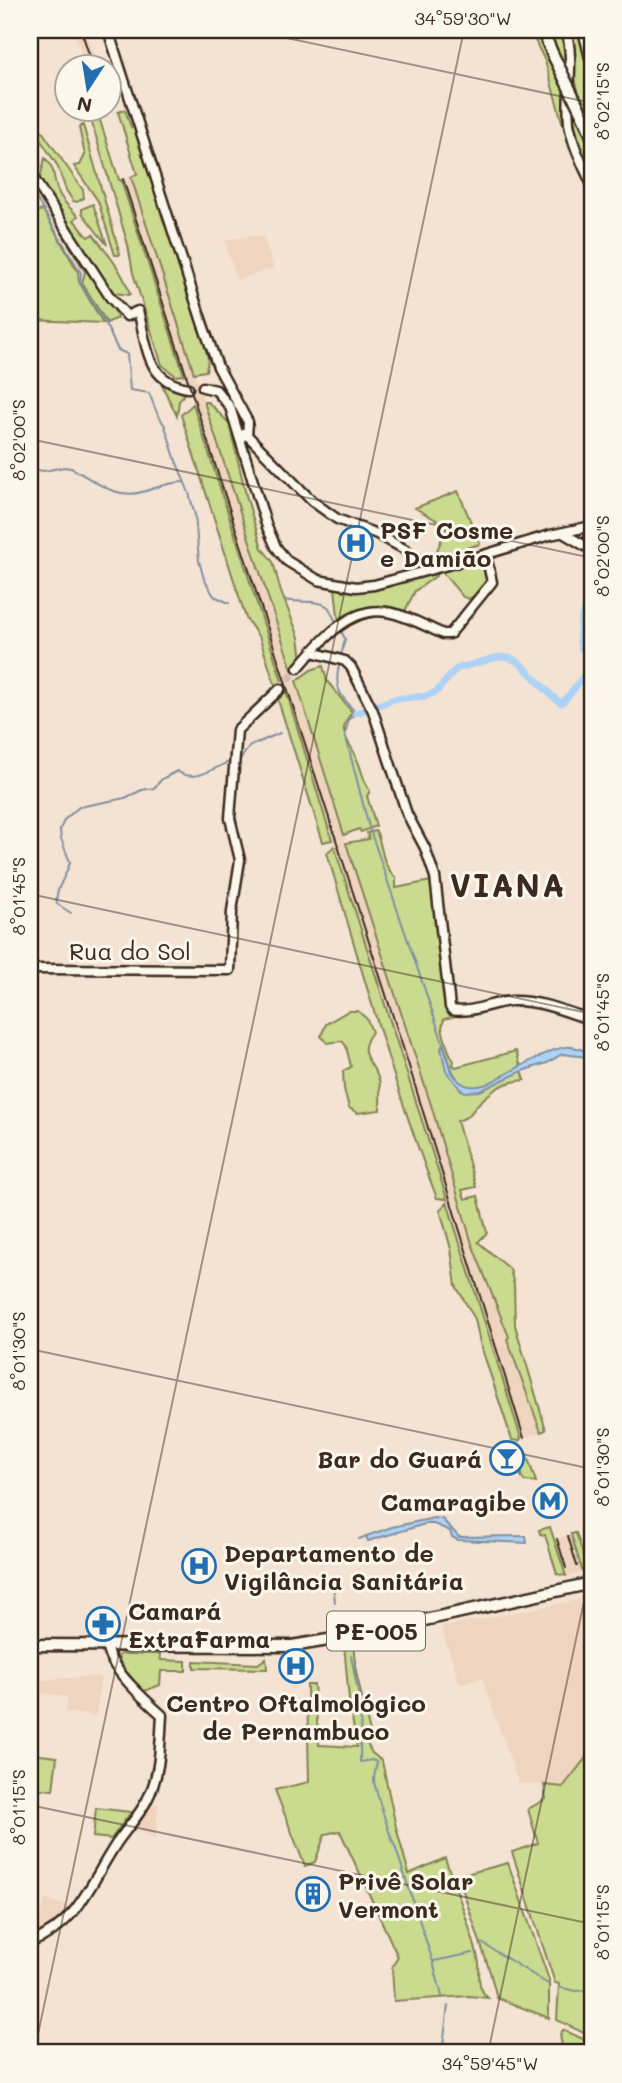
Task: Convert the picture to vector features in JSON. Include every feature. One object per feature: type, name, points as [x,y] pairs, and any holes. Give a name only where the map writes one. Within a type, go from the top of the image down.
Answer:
[{"type":"main road","points":[[542,30],[592,136]]},
{"type":"main road","points":[[584,30],[592,62]]},
{"type":"main road","name":"PE-005","points":[[30,1644],[107,1649],[310,1644],[592,1583]]},
{"type":"street","points":[[108,30],[203,325],[218,367],[248,422],[247,436]]},
{"type":"street","points":[[566,30],[572,68],[569,111],[571,133],[592,185]]},
{"type":"street","points":[[30,173],[110,297],[127,316],[138,311],[156,372],[171,384],[188,388]]},
{"type":"street","points":[[203,387],[212,388],[230,407],[267,527],[276,547],[287,561],[302,572],[326,582],[356,587],[374,585],[550,534],[592,526],[589,539],[592,550]]},
{"type":"street","points":[[236,425],[326,512],[338,519],[394,542],[417,559],[432,562],[481,556]]},
{"type":"street","points":[[247,463],[264,454]]},
{"type":"street","points":[[563,533],[592,550]]},
{"type":"street","points":[[298,668],[336,630],[371,611],[397,614],[443,634],[450,634],[492,582],[481,556]]},
{"type":"street","points":[[417,559],[419,572]]},
{"type":"street","points":[[312,652],[341,660],[355,672],[371,707],[407,814],[425,848],[435,877],[446,983],[452,1010],[508,1002],[529,1002],[592,1020]]},
{"type":"street","name":"Rua do Sol","points":[[30,969],[230,970],[232,911],[240,860],[230,818],[237,730],[280,689]]},
{"type":"street","points":[[30,1943],[46,1936],[69,1919],[116,1843],[148,1800],[159,1759],[162,1715],[124,1676],[107,1649]]},
{"type":"shaded area","points":[[73,30],[86,30],[93,52],[81,52]]},
{"type":"shaded area","points":[[131,177],[431,1105],[472,1244],[509,1338],[507,1340],[541,1432],[521,1438],[286,691],[121,180]]},
{"type":"shaded area","points":[[263,236],[274,268],[237,280],[224,240]]},
{"type":"shaded area","points":[[571,1534],[583,1573],[567,1577],[554,1540]]},
{"type":"shaded area","points":[[587,1598],[592,1619],[592,1750],[563,1787],[518,1783],[482,1678],[460,1684],[441,1627]]},
{"type":"shaded area","points":[[101,1676],[96,1716],[66,1712],[67,1697],[40,1693],[42,1680]]},
{"type":"shaded area","points":[[158,1804],[156,1839],[133,1829],[150,1805]]},
{"type":"shaded area","points":[[45,1899],[74,1908],[65,1920],[40,1937],[34,1935]]},
{"type":"green space","points":[[530,30],[538,30],[551,63],[558,64],[561,60],[548,30],[560,30],[568,66],[563,114],[570,150],[545,61]]},
{"type":"green space","points":[[570,30],[578,30],[592,85],[592,125],[576,82]]},
{"type":"green space","points":[[570,105],[592,150],[592,182],[586,167]]},
{"type":"green space","points":[[125,110],[131,127],[135,128],[206,344],[206,371],[194,373],[131,177],[137,174],[121,122],[122,111]]},
{"type":"green space","points":[[30,114],[83,190],[84,198],[73,201],[57,165],[30,124]]},
{"type":"green space","points":[[92,122],[101,122],[184,375],[176,376],[162,365],[133,273],[128,245]]},
{"type":"green space","points":[[83,125],[119,255],[115,255],[98,201],[74,166],[80,165],[85,155],[79,128]]},
{"type":"green space","points":[[45,158],[52,169],[61,197],[78,216],[74,220],[88,237],[93,234],[109,255],[130,294],[115,293],[109,289],[61,210],[30,166],[30,163],[40,178]]},
{"type":"green space","points":[[37,191],[117,318],[107,323],[82,283],[85,272]]},
{"type":"green space","points":[[93,204],[107,245],[82,213],[82,209]]},
{"type":"green space","points":[[43,210],[103,323],[30,320],[30,220],[35,217],[34,212]]},
{"type":"green space","points":[[158,377],[187,390],[179,401],[177,416]]},
{"type":"green space","points":[[204,402],[208,402],[229,423],[262,548],[273,562],[281,592],[299,637],[302,660],[292,670]]},
{"type":"green space","points":[[193,404],[283,684],[275,685],[260,639],[246,618],[181,415]]},
{"type":"green space","points":[[458,491],[480,544],[434,558],[447,526],[415,508]]},
{"type":"green space","points":[[485,562],[485,584],[469,599],[463,597],[441,571]]},
{"type":"green space","points":[[434,572],[436,576],[415,591],[403,615],[380,609],[339,624],[335,589],[372,589]]},
{"type":"green space","points":[[323,666],[327,681],[352,712],[344,726],[345,736],[370,791],[367,796],[376,826],[344,835],[296,681],[311,670]]},
{"type":"green space","points":[[286,691],[332,840],[323,842],[278,700]]},
{"type":"green space","points":[[376,831],[385,861],[396,878],[396,888],[431,881],[446,1009],[453,1017],[444,1019],[442,1028],[453,1065],[456,1067],[516,1051],[525,1080],[511,1082],[490,1093],[468,1116],[457,1121],[476,1187],[462,1190],[465,1199],[478,1196],[487,1233],[478,1242],[510,1269],[514,1285],[515,1325],[546,1430],[541,1432],[507,1339],[509,1337],[472,1244],[431,1105],[346,843],[369,839],[367,833]]},
{"type":"green space","points":[[334,846],[447,1199],[437,1198],[392,1070],[327,853]]},
{"type":"green space","points":[[348,1011],[358,1011],[367,1019],[372,1032],[365,1052],[379,1080],[380,1110],[358,1113],[349,1108],[343,1071],[351,1067],[346,1046],[342,1041],[327,1043],[321,1036],[326,1024]]},
{"type":"green space","points":[[447,1202],[521,1438],[519,1441],[512,1440],[480,1343],[475,1319],[456,1286],[451,1249],[440,1210]]},
{"type":"green space","points":[[527,1455],[536,1482],[524,1481],[521,1476],[523,1458]]},
{"type":"green space","points":[[550,1527],[566,1576],[557,1574],[545,1535],[540,1534],[539,1530]]},
{"type":"green space","points":[[576,1533],[588,1568],[587,1572],[583,1573],[571,1534]]},
{"type":"green space","points":[[353,1643],[356,1672],[371,1737],[365,1740],[372,1753],[382,1761],[409,1874],[445,1858],[475,1945],[481,1989],[488,1998],[469,1996],[394,2001],[392,1967],[398,1957],[340,1831],[325,1834],[315,1862],[305,1866],[275,1790],[309,1782],[307,1685],[314,1685],[319,1745],[357,1747],[344,1644]]},
{"type":"green space","points":[[160,1654],[161,1660],[186,1661],[186,1671],[161,1671],[160,1685],[142,1692],[121,1664],[118,1656]]},
{"type":"green space","points":[[266,1658],[267,1669],[194,1668],[194,1661],[258,1664]]},
{"type":"green space","points":[[592,1750],[592,2037],[557,2020],[559,1984],[555,1983],[512,1852],[538,1843],[528,1809],[546,1799],[544,1785],[563,1787]]},
{"type":"green space","points":[[33,1754],[57,1757],[53,1790],[30,1788]]},
{"type":"green space","points":[[96,1808],[131,1812],[111,1839],[93,1837]]},
{"type":"green space","points":[[508,1863],[549,1980],[549,2018],[497,1998],[458,1876]]},
{"type":"green space","points":[[563,2030],[592,2043],[592,2053],[563,2053],[560,2034]]},
{"type":"water","points":[[443,1042],[451,1069],[460,1082],[467,1086],[487,1084],[565,1047],[589,1053],[592,1055],[592,1062],[588,1057],[562,1054],[480,1091],[466,1092],[461,1090],[446,1071],[441,1049]]},
{"type":"water","points":[[434,1518],[442,1519],[459,1537],[526,1536],[527,1543],[458,1540],[452,1537],[450,1531],[434,1524],[425,1524],[368,1541],[366,1536]]},
{"type":"waterway","points":[[30,188],[81,273],[80,283],[103,319],[118,350],[127,354],[130,390],[149,393],[165,426],[195,515],[199,561],[204,579],[214,596],[229,603]]},
{"type":"waterway","points":[[30,469],[44,471],[71,468],[105,488],[132,494],[184,482]]},
{"type":"waterway","points":[[284,600],[326,605],[337,624]]},
{"type":"waterway","points":[[592,607],[585,609],[583,613],[580,635],[582,649],[592,651]]},
{"type":"waterway","points":[[340,629],[345,639],[341,656]]},
{"type":"waterway","points":[[356,713],[394,699],[426,696],[436,692],[456,669],[498,657],[511,658],[521,664],[561,703],[573,691],[592,663]]},
{"type":"waterway","points":[[340,662],[337,678],[339,690],[356,713],[349,719],[345,734],[369,827],[457,1078]]},
{"type":"waterway","points":[[241,758],[250,746],[280,733]]},
{"type":"waterway","points":[[71,913],[57,904],[59,888],[70,862],[61,839],[60,830],[64,820],[79,807],[125,798],[154,788],[162,779],[177,771],[195,776],[227,763]]},
{"type":"waterway","points":[[359,1539],[367,1536]]},
{"type":"waterway","points":[[333,1585],[335,1602]]},
{"type":"waterway","points":[[351,1656],[361,1707],[360,1762],[377,1762],[374,1780],[377,1792],[442,1996]]},
{"type":"waterway","points":[[482,1943],[548,1984]]},
{"type":"waterway","points":[[434,1961],[473,1953]]},
{"type":"waterway","points":[[562,1988],[592,1990]]},
{"type":"waterway","points":[[442,2053],[448,2006]]},
{"type":"tunnel","points":[[280,689],[298,668]]},
{"type":"railway","points":[[81,30],[88,52]]},
{"type":"railway","points":[[123,179],[408,1063],[524,1438]]},
{"type":"railway","points":[[568,1536],[577,1566]]},
{"type":"railway","points":[[557,1539],[566,1568]]},
{"type":"place","name":"PSF Cosme e Damião","points":[[356,543]]},
{"type":"place","name":"Bar do Guará","points":[[507,1458]]},
{"type":"place","name":"Camaragibe","points":[[550,1501]]},
{"type":"place","name":"Departamento de Vigilância Sanitária","points":[[199,1566]]},
{"type":"place","name":"Camará ExtraFarma","points":[[103,1624]]},
{"type":"place","name":"Centro Oftalmológico de Pernambuco","points":[[296,1666]]},
{"type":"place","name":"Privê Solar Vermont","points":[[313,1894]]},
{"type":"district","name":"VIANA","points":[[508,884]]}]
